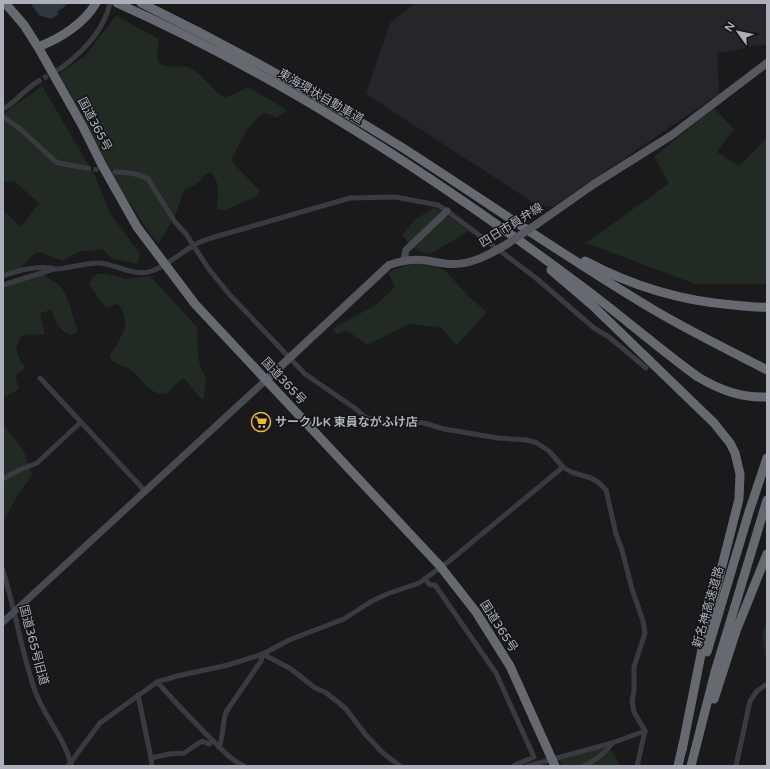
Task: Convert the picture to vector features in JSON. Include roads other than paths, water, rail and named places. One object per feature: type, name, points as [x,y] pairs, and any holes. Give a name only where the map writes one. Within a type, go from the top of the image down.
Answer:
[{"type":"highway","name":"国道365号","points":[[5,3],[24,25],[38,47],[137,227],[165,266],[195,304],[440,566],[476,612],[510,666],[554,762]]},
{"type":"highway","points":[[38,47],[46,37],[74,20],[89,3]]},
{"type":"highway","points":[[38,47],[50,42],[78,24],[86,17],[96,3]]},
{"type":"highway","name":"東海環状自動車道","points":[[117,3],[202,43],[348,125],[395,155],[501,228]]},
{"type":"highway","name":"東海環状自動車道","points":[[141,3],[206,35],[296,83],[402,148],[508,219]]},
{"type":"highway","points":[[508,219],[595,267],[635,283],[698,300],[721,304],[767,307]]},
{"type":"highway","points":[[508,219],[586,269],[656,311],[767,370]]},
{"type":"highway","points":[[501,228],[573,279],[698,378],[730,393],[756,397],[767,396]]},
{"type":"highway","points":[[501,228],[571,287],[625,337],[714,423],[730,443],[735,453],[740,474],[740,499],[706,629],[682,750]]},
{"type":"highway","name":"新名神高速道路","points":[[678,766],[701,673],[749,512],[767,458]]},
{"type":"highway","name":"新名神高速道路","points":[[693,766],[715,672],[767,500]]},
{"type":"highway","points":[[693,766],[736,631],[767,554]]},
{"type":"main road","name":"四日市員弁線","points":[[267,380],[389,264],[404,260],[422,260],[452,264],[466,263],[499,249],[594,184],[672,135],[767,63]]},
{"type":"street","points":[[61,68],[76,57],[87,45],[104,22],[110,3]]},
{"type":"street","points":[[3,109],[11,104],[27,88],[37,82]]},
{"type":"street","points":[[3,117],[18,127],[55,161],[86,168]]},
{"type":"street","points":[[115,172],[130,173],[148,179],[175,222],[194,245],[208,268],[229,294],[305,374],[356,409],[365,417],[382,423],[418,422],[444,429],[498,438],[527,440],[537,443],[549,451],[563,467],[571,472],[591,478],[598,482],[606,490],[616,534],[622,550],[645,632],[634,667],[634,691],[632,701],[634,712],[645,731],[637,766]]},
{"type":"street","points":[[3,276],[29,268],[43,267],[63,269],[91,263],[132,271],[149,272],[165,266],[194,245],[211,238],[350,198],[395,197],[438,205],[447,211],[536,278],[594,328],[609,337],[646,368]]},
{"type":"street","points":[[404,260],[406,250],[447,211]]},
{"type":"street","points":[[3,285],[54,269]]},
{"type":"street","points":[[40,378],[145,491]]},
{"type":"street","points":[[3,622],[267,380]]},
{"type":"street","points":[[3,479],[19,470],[37,463],[81,422]]},
{"type":"street","points":[[70,765],[100,723],[156,682],[228,665],[263,654],[289,640],[344,619],[372,601],[419,583],[563,467]]},
{"type":"street","name":"国道365号旧道","points":[[3,570],[35,691],[42,707],[62,739],[70,765]]},
{"type":"street","points":[[425,579],[430,585],[435,586],[472,638],[499,680],[534,757],[515,765]]},
{"type":"street","points":[[219,746],[226,712],[261,661],[263,654]]},
{"type":"street","points":[[263,654],[291,669],[315,688],[325,692],[346,709],[365,734],[383,753],[400,766]]},
{"type":"street","points":[[156,682],[213,741],[238,763],[244,766]]},
{"type":"street","points":[[736,766],[750,701],[757,691],[767,684]]},
{"type":"street","points":[[138,695],[152,766]]},
{"type":"street","points":[[528,766],[554,762],[645,731]]},
{"type":"street","points":[[151,758],[169,754],[180,754],[202,740],[209,744],[213,741]]},
{"type":"street","points":[[584,766],[597,760],[607,752],[612,743]]},
{"type":"tunnel","points":[[37,82],[61,68]]},
{"type":"tunnel","points":[[86,168],[106,171]]},
{"type":"place","name":"サークルK 東員ながふけ店","points":[[261,422]]}]
